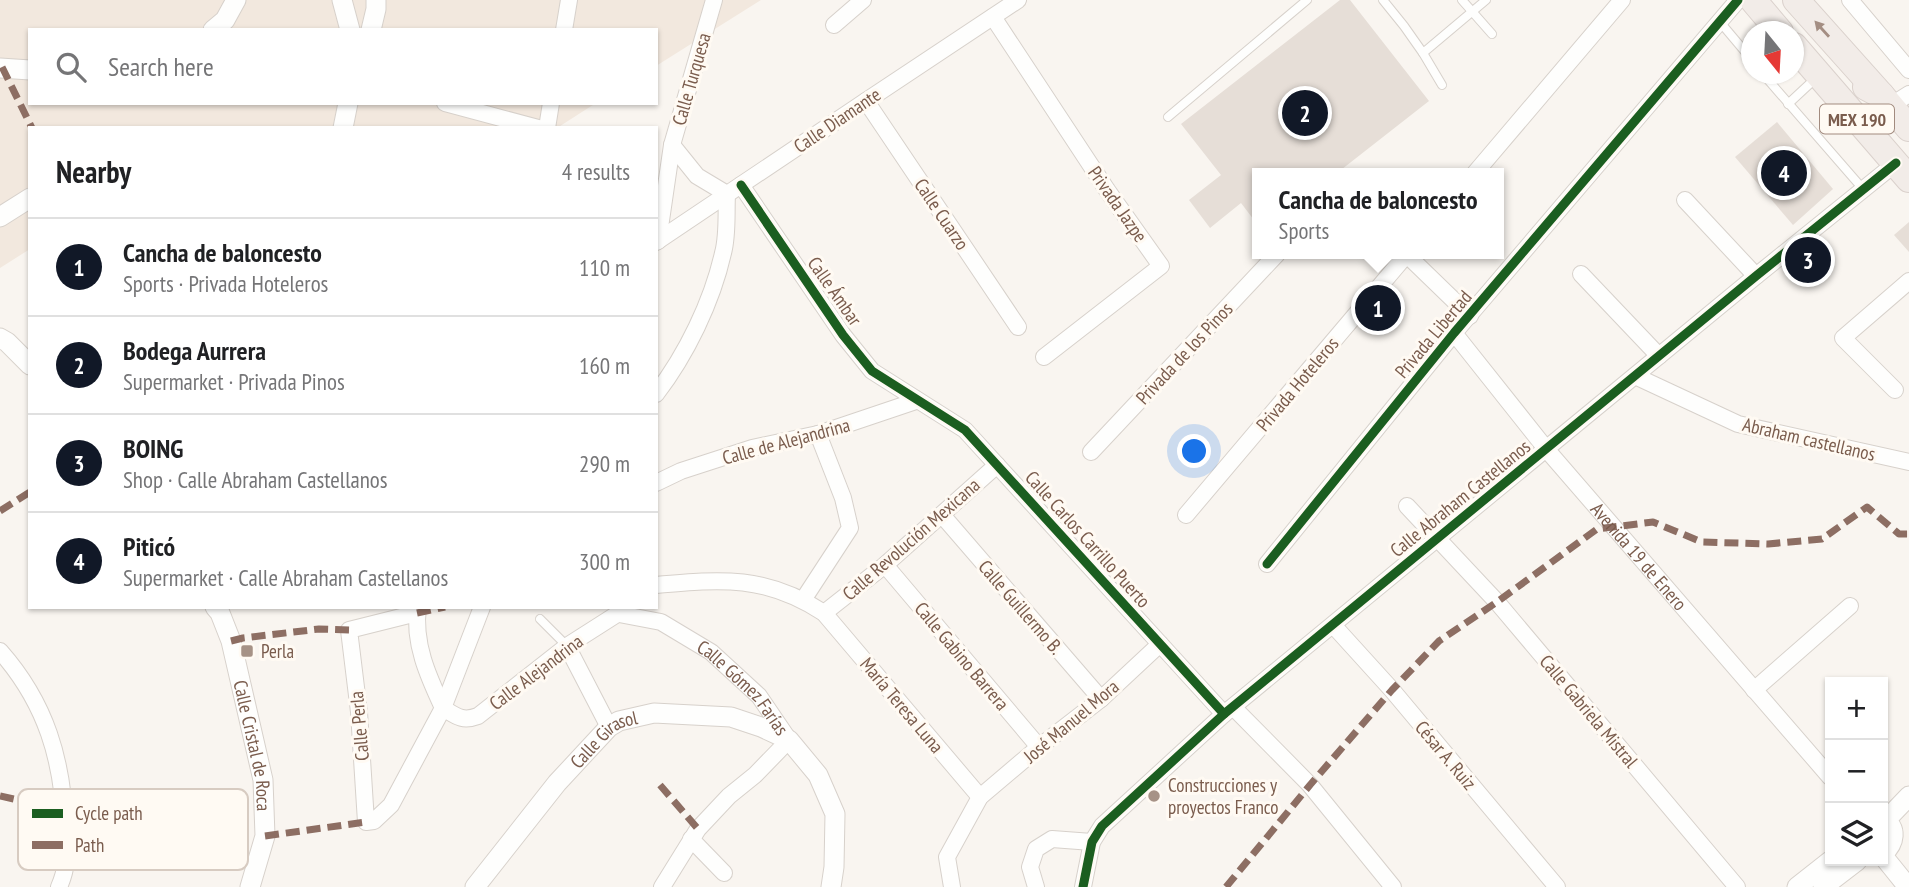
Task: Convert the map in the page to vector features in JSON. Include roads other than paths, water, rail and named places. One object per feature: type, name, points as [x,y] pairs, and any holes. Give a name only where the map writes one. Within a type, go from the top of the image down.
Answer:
[{"type":"highway","points":[[1753,0],[1771,21]]},
{"type":"highway","name":"MEX 190","points":[[1796,0],[1893,99],[1909,128]]},
{"type":"highway","name":"MEX 190","points":[[1804,58],[1902,171]]},
{"type":"highway","points":[[1819,75],[1844,74],[1893,99]]},
{"type":"street","points":[[215,28],[225,20],[236,0]]},
{"type":"street","points":[[342,0],[349,28]]},
{"type":"street","points":[[371,28],[376,0]]},
{"type":"street","points":[[564,28],[569,0]]},
{"type":"street","name":"Calle Turquesa","points":[[658,236],[673,145],[713,0]]},
{"type":"street","points":[[834,25],[863,0]]},
{"type":"street","name":"Calle Diamante","points":[[658,241],[1018,0]]},
{"type":"street","points":[[1479,168],[1622,0]]},
{"type":"street","name":"Privada Libertad","points":[[1267,564],[1454,333],[1738,0]]},
{"type":"street","points":[[1850,0],[1909,70]]},
{"type":"street","name":"Privada Jazpe","points":[[993,17],[1107,190],[1161,266],[1044,357]]},
{"type":"street","points":[[0,68],[28,70]]},
{"type":"street","name":"Calle Cuarzo","points":[[866,101],[1018,327]]},
{"type":"street","points":[[343,126],[348,105]]},
{"type":"street","points":[[452,105],[530,126]]},
{"type":"street","points":[[547,126],[551,105]]},
{"type":"street","points":[[658,392],[705,312],[724,251],[734,189],[697,176],[673,145]]},
{"type":"street","name":"Calle Abraham Castellanos","points":[[1083,887],[1092,842],[1102,826],[1228,710],[1863,189],[1902,171]]},
{"type":"street","name":"Calle Ámbar","points":[[734,189],[872,371],[916,401]]},
{"type":"street","points":[[0,217],[28,199]]},
{"type":"street","points":[[1685,200],[1756,276]]},
{"type":"street","name":"Privada de los Pinos","points":[[1091,452],[1272,259]]},
{"type":"street","name":"Privada Hoteleros","points":[[1186,515],[1403,259]]},
{"type":"street","points":[[1412,259],[1470,316]]},
{"type":"street","points":[[1581,274],[1659,356]]},
{"type":"street","points":[[1895,390],[1843,338],[1909,281]]},
{"type":"street","name":"Avenida 19 de Enero","points":[[1454,333],[1547,450],[1825,771]]},
{"type":"street","points":[[0,338],[28,363]]},
{"type":"street","name":"Abraham castellanos","points":[[1635,376],[1738,424],[1909,462]]},
{"type":"street","name":"Calle de Alejandrina","points":[[658,482],[681,471],[751,448],[818,434],[916,401]]},
{"type":"street","name":"Calle Carlos Carrillo Puerto","points":[[916,401],[965,430],[1160,644],[1310,785],[1393,887]]},
{"type":"street","points":[[803,600],[850,528],[843,498],[818,434]]},
{"type":"street","name":"Calle Revolución Mexicana","points":[[824,613],[885,565],[997,465]]},
{"type":"street","name":"Calle Gabriela Mistral","points":[[1408,506],[1497,602],[1737,887]]},
{"type":"street","name":"Calle Guillermo B.","points":[[942,515],[1101,699]]},
{"type":"street","name":"Calle Gabino Barrera","points":[[885,565],[1039,747]]},
{"type":"street","points":[[658,585],[708,580],[757,583],[803,600],[824,613]]},
{"type":"street","points":[[1754,690],[1850,606]]},
{"type":"street","name":"Calle Cristal de Roca","points":[[217,609],[231,641],[263,780],[265,836],[250,887]]},
{"type":"street","points":[[416,609],[419,644],[427,675],[443,708]]},
{"type":"street","name":"Calle Perla","points":[[416,609],[349,630],[359,712],[366,822],[374,821],[391,805],[443,708]]},
{"type":"street","points":[[443,708],[481,609]]},
{"type":"street","name":"Calle Alejandrina","points":[[443,708],[461,719],[478,716],[567,646],[623,610]]},
{"type":"street","name":"Calle Gómez Farías","points":[[623,610],[661,622],[711,652],[759,696],[789,740],[818,775],[835,814],[831,887]]},
{"type":"street","name":"María Teresa Luna","points":[[824,613],[980,797]]},
{"type":"street","name":"César A. Ruiz","points":[[1333,625],[1392,690],[1557,887]]},
{"type":"street","name":"José Manuel Mora","points":[[980,797],[1101,699],[1160,644]]},
{"type":"street","points":[[567,646],[609,727]]},
{"type":"street","points":[[0,651],[13,666],[43,716],[59,763],[63,789]]},
{"type":"street","name":"Calle Girasol","points":[[475,887],[557,783],[609,727],[619,721],[654,713],[731,717],[789,740]]},
{"type":"street","points":[[668,884],[691,839],[729,796],[789,740]]},
{"type":"street","points":[[1888,833],[1909,796]]},
{"type":"street","points":[[953,887],[947,857],[980,797]]},
{"type":"street","points":[[1888,835],[1909,815]]},
{"type":"street","points":[[691,839],[724,873]]},
{"type":"street","points":[[1036,887],[1030,867],[1036,849],[1052,839],[1092,842]]},
{"type":"street","points":[[1888,840],[1909,867]]},
{"type":"street","points":[[1888,842],[1908,887]]},
{"type":"street","points":[[1797,887],[1825,865]]},
{"type":"street","points":[[1822,887],[1850,866]]},
{"type":"street","points":[[60,887],[66,870]]},
{"type":"lane","points":[[1168,117],[1307,0]]},
{"type":"lane","points":[[1383,0],[1404,26],[1443,85]]},
{"type":"lane","points":[[1462,0],[1492,34]]},
{"type":"lane","points":[[1423,53],[1486,0]]},
{"type":"lane","points":[[1720,22],[1741,47]]},
{"type":"lane","points":[[1788,104],[1819,75]]},
{"type":"lane","points":[[1771,84],[1863,189]]},
{"type":"lane","points":[[540,619],[567,646]]},
{"type":"place","name":"Bodega Aurrera","points":[[1305,113]]},
{"type":"place","name":"Piticó","points":[[1784,173]]},
{"type":"place","name":"BOING","points":[[1808,260]]},
{"type":"place","name":"Cancha de baloncesto","points":[[1378,308]]},
{"type":"place","name":"Perla","points":[[247,651]]},
{"type":"place","name":"Construcciones y proyectos Franco","points":[[1154,796]]}]
